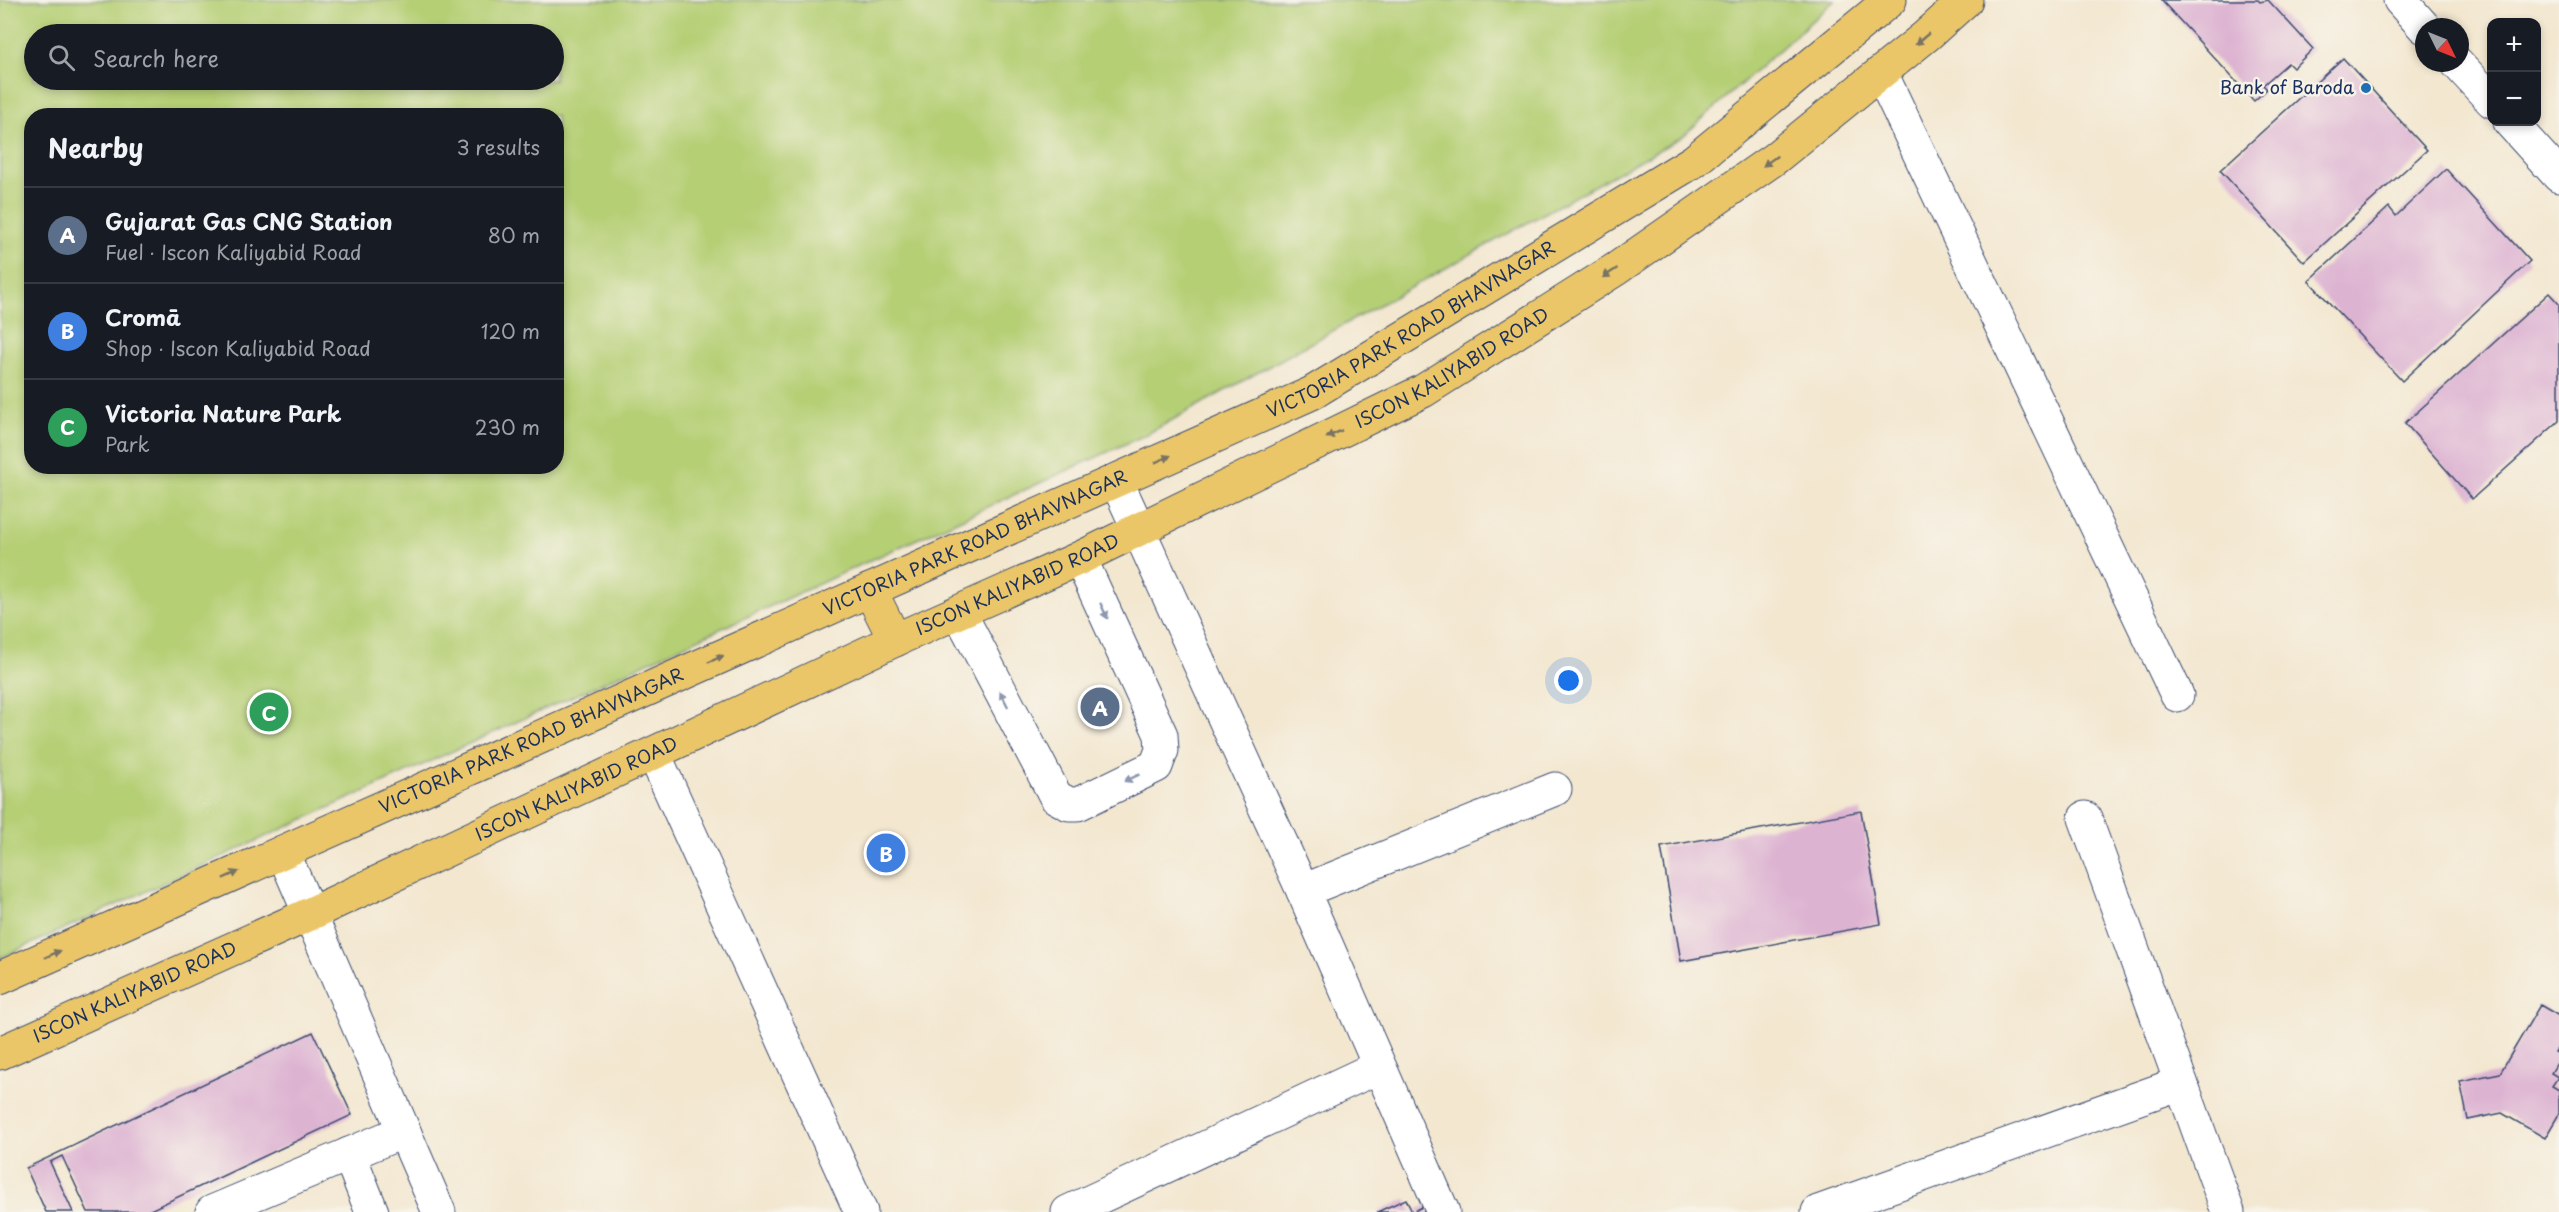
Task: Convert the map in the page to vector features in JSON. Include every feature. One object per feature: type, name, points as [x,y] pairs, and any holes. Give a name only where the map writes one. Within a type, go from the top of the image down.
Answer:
[{"type":"highway","name":"VICTORIA PARK ROAD BHAVNAGAR","points":[[0,978],[1312,393],[1694,161],[1890,0]]},
{"type":"highway","name":"ISCON KALIYABID ROAD","points":[[0,1053],[310,914],[895,640],[1080,558],[1423,391],[1616,269],[1774,159],[1881,73],[1966,0]]},
{"type":"highway","points":[[870,590],[895,640]]},
{"type":"street","points":[[2400,0],[2416,18]]},
{"type":"street","points":[[2465,72],[2487,96]]},
{"type":"street","points":[[1881,73],[2177,695]]},
{"type":"street","points":[[2514,126],[2559,176]]},
{"type":"street","points":[[1116,480],[1303,891],[1443,1212]]},
{"type":"street","points":[[959,612],[1056,797],[1069,804],[1078,804],[1156,766],[1162,750],[1161,735],[1080,558]]},
{"type":"street","points":[[654,754],[861,1212]]},
{"type":"street","points":[[1303,891],[1556,789]]},
{"type":"street","points":[[2085,818],[2228,1212]]},
{"type":"street","points":[[283,852],[439,1212]]},
{"type":"street","points":[[1068,1212],[1378,1067]]},
{"type":"street","points":[[1818,1212],[2181,1083]]},
{"type":"street","points":[[212,1212],[404,1131]]},
{"type":"street","points":[[349,1154],[372,1212]]},
{"type":"green space","points":[[0,0],[1835,0],[1682,137],[1147,434],[0,958]]},
{"type":"building","points":[[2161,0],[2258,0],[2260,2],[2268,0],[2313,49],[2293,68],[2288,63],[2263,85],[2267,89],[2254,101]]},
{"type":"building","points":[[2343,58],[2427,150],[2304,262],[2220,170]]},
{"type":"building","points":[[2446,169],[2530,261],[2402,381],[2309,281],[2389,207],[2396,216]]},
{"type":"building","points":[[2549,293],[2559,304],[2559,421],[2472,499],[2405,423]]},
{"type":"building","points":[[1861,811],[1881,924],[1681,961],[1661,847]]},
{"type":"building","points":[[2540,1005],[2559,1016],[2559,1046],[2555,1052],[2559,1054],[2559,1060],[2551,1073],[2558,1077],[2552,1086],[2559,1090],[2559,1114],[2545,1138],[2502,1113],[2468,1120],[2460,1081],[2500,1073]]},
{"type":"building","points":[[313,1032],[352,1115],[146,1212],[88,1212],[62,1156],[50,1162],[73,1212],[46,1212],[26,1168]]},
{"type":"building","points":[[1406,1199],[1412,1212],[1377,1212]]},
{"type":"building","points":[[1433,1202],[1437,1212],[1412,1212]]},
{"type":"place","name":"Bank of Baroda","points":[[2366,88]]},
{"type":"place","name":"Gujarat Gas CNG Station","points":[[1100,707]]},
{"type":"place","name":"Victoria Nature Park","points":[[269,712]]},
{"type":"place","name":"Cromā","points":[[886,853]]}]
